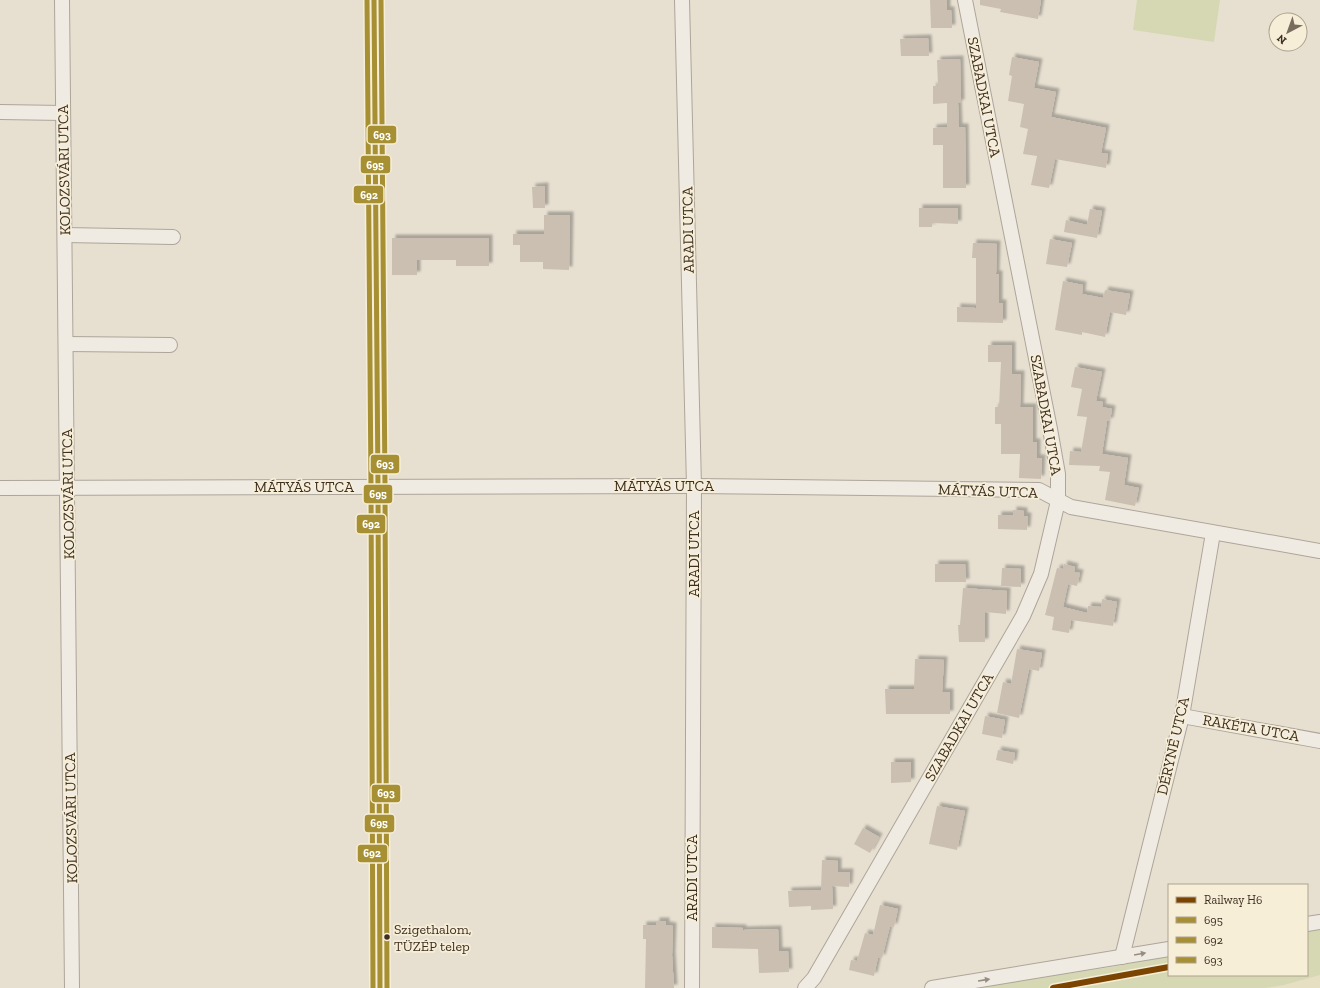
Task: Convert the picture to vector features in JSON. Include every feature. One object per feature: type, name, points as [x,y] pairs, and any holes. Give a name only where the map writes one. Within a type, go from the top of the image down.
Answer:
[{"type":"street","name":"KOLOZSVÁRI UTCA","points":[[62,0],[72,988]]},
{"type":"street","points":[[374,0],[380,988]]},
{"type":"street","name":"ARADI UTCA","points":[[682,0],[694,486],[692,988]]},
{"type":"street","name":"SZABADKAI UTCA","points":[[805,988],[818,971],[1024,616],[1041,574],[1058,501],[1058,474],[965,0]]},
{"type":"street","points":[[0,112],[63,112]]},
{"type":"street","points":[[64,235],[173,237]]},
{"type":"street","points":[[66,344],[170,345]]},
{"type":"street","name":"MÁTYÁS UTCA","points":[[0,488],[694,486],[1039,490],[1071,507],[1320,551]]},
{"type":"street","name":"DÉRYNÉ UTCA","points":[[1122,957],[1182,716],[1213,532]]},
{"type":"street","name":"RAKÉTA UTCA","points":[[1182,716],[1320,741]]},
{"type":"street","points":[[1308,924],[1320,922]]},
{"type":"street","points":[[932,988],[1168,949]]},
{"type":"shaded area","points":[[1320,975],[1320,988],[1265,988],[1284,985]]},
{"type":"green space","points":[[1137,0],[1220,0],[1214,42],[1133,30]]},
{"type":"green space","points":[[1320,929],[1320,975],[1284,985],[1265,988],[969,988],[1112,967],[1168,956],[1168,976],[1308,976],[1308,931]]},
{"type":"building","points":[[930,0],[947,0],[947,10],[951,10],[952,28],[931,28]]},
{"type":"building","points":[[980,0],[1041,0],[1038,19],[1000,12],[1001,9],[980,5]]},
{"type":"building","points":[[928,38],[929,56],[901,56],[900,39]]},
{"type":"building","points":[[1012,57],[1039,62],[1034,88],[1056,92],[1051,117],[1106,128],[1101,153],[1108,154],[1106,168],[1055,159],[1049,188],[1031,185],[1037,156],[1023,154],[1028,129],[1020,127],[1024,104],[1008,101],[1012,76],[1009,75]]},
{"type":"building","points":[[960,59],[961,103],[958,103],[959,127],[965,127],[966,188],[943,188],[943,145],[933,145],[933,128],[947,127],[947,103],[933,104],[933,86],[938,86],[937,60]]},
{"type":"building","points":[[545,186],[545,208],[533,208],[532,187]]},
{"type":"building","points":[[919,208],[958,208],[958,224],[932,223],[932,227],[919,227]]},
{"type":"building","points":[[1090,209],[1102,211],[1097,238],[1064,232],[1066,220],[1087,225]]},
{"type":"building","points":[[544,215],[570,215],[569,270],[543,269],[543,262],[520,262],[520,245],[513,245],[513,234],[544,234]]},
{"type":"building","points":[[392,238],[489,238],[489,266],[456,266],[456,260],[417,260],[417,275],[392,275]]},
{"type":"building","points":[[1050,239],[1072,243],[1067,267],[1046,264]]},
{"type":"building","points":[[973,243],[997,244],[996,274],[999,274],[999,303],[1003,303],[1003,323],[957,322],[957,307],[976,308],[976,258],[972,258]]},
{"type":"building","points":[[1063,281],[1083,285],[1082,294],[1103,298],[1105,290],[1130,294],[1126,315],[1110,312],[1105,337],[1082,332],[1082,335],[1055,330]]},
{"type":"building","points":[[988,345],[1012,345],[1012,374],[1021,374],[1020,407],[1033,407],[1033,442],[1037,442],[1037,458],[1042,458],[1041,479],[1019,478],[1020,454],[1001,454],[1001,424],[995,424],[995,407],[999,407],[1001,362],[988,362]]},
{"type":"building","points":[[1075,367],[1102,372],[1096,401],[1103,402],[1102,407],[1112,409],[1110,421],[1107,421],[1102,454],[1128,458],[1124,485],[1139,488],[1135,506],[1105,500],[1110,472],[1099,471],[1100,466],[1069,465],[1070,451],[1081,452],[1087,417],[1077,416],[1082,389],[1071,387]]},
{"type":"building","points":[[1013,510],[1024,511],[1024,516],[1028,516],[1027,530],[998,529],[998,515],[1013,515]]},
{"type":"building","points":[[935,564],[965,564],[966,582],[935,582]]},
{"type":"building","points":[[1064,564],[1075,567],[1074,572],[1080,573],[1077,586],[1068,584],[1063,607],[1087,613],[1088,606],[1101,607],[1102,599],[1117,602],[1113,626],[1071,620],[1069,633],[1052,630],[1054,617],[1045,615],[1057,568],[1063,569]]},
{"type":"building","points":[[1002,568],[1021,569],[1021,587],[1001,586]]},
{"type":"building","points":[[963,588],[1007,591],[1006,614],[985,612],[985,642],[959,642],[958,625],[960,625]]},
{"type":"building","points":[[1017,649],[1042,653],[1039,671],[1029,669],[1019,718],[997,713],[1003,682],[1011,684]]},
{"type":"building","points":[[915,659],[944,660],[942,692],[950,692],[950,714],[886,714],[885,689],[914,689]]},
{"type":"building","points":[[985,716],[1005,720],[1002,738],[982,734]]},
{"type":"building","points":[[998,750],[1015,753],[1013,764],[996,760]]},
{"type":"building","points":[[891,762],[911,762],[911,782],[891,783]]},
{"type":"building","points":[[937,806],[965,811],[957,850],[929,844]]},
{"type":"building","points":[[863,828],[879,837],[870,853],[854,844]]},
{"type":"building","points":[[822,860],[838,861],[838,872],[850,872],[849,887],[832,886],[833,909],[811,910],[811,906],[789,907],[788,891],[821,890]]},
{"type":"building","points":[[880,905],[898,909],[894,927],[890,926],[882,958],[878,957],[874,976],[849,970],[851,960],[857,961],[865,933],[873,935]]},
{"type":"building","points":[[656,921],[666,921],[666,925],[673,926],[672,955],[674,988],[645,988],[646,939],[643,939],[643,925],[656,925]]},
{"type":"building","points":[[712,927],[743,928],[743,930],[778,929],[779,951],[788,951],[789,972],[759,973],[758,949],[712,948]]},
{"type":"rail line","name":"H6","points":[[1053,988],[1168,967]]},
{"type":"transit line","name":"692","points":[[367,0],[373,988]]},
{"type":"transit line","name":"695","points":[[374,0],[380,988]]},
{"type":"transit line","name":"693","points":[[381,0],[387,988]]},
{"type":"place","name":"Szigethalom, TÜZÉP telep","points":[[387,937]]}]
